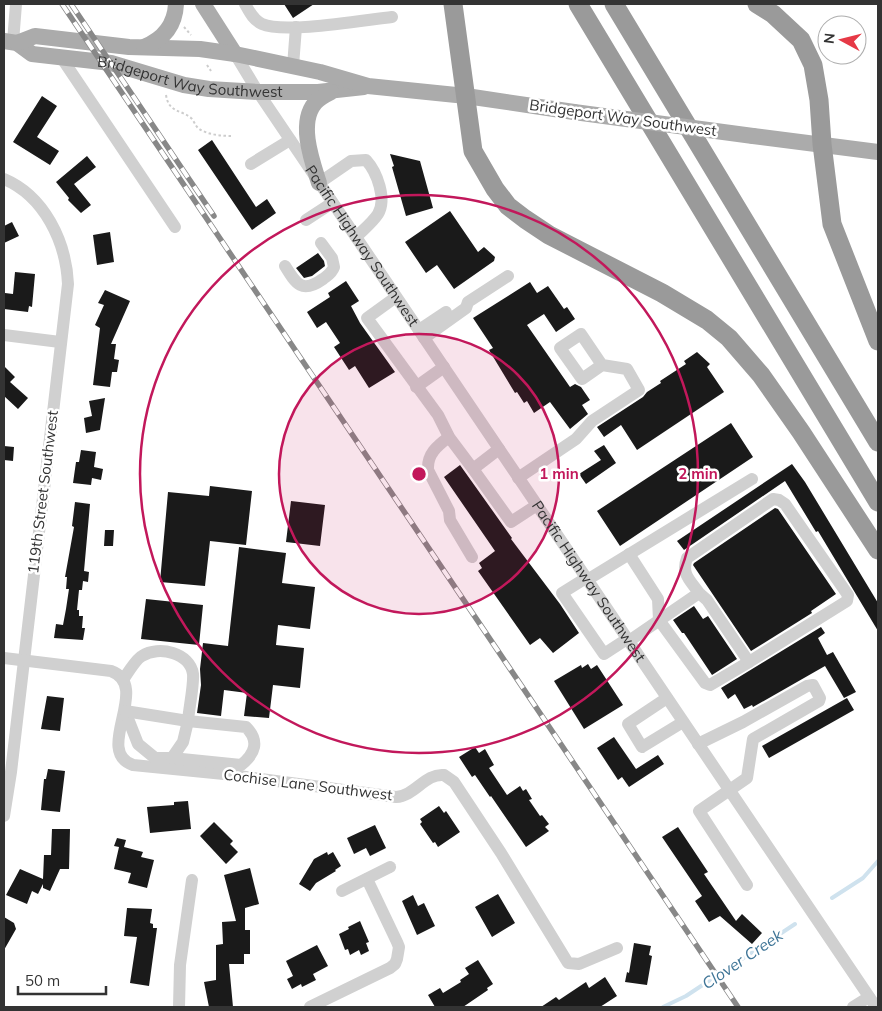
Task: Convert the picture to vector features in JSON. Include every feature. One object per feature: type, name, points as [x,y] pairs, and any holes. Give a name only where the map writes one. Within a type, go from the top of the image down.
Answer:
[{"type":"highway","points":[[453,4],[473,151],[490,181],[508,206],[549,235],[676,300],[730,338],[761,375],[801,432],[878,550]]},
{"type":"highway","points":[[578,4],[878,502]]},
{"type":"highway","points":[[614,4],[878,442]]},
{"type":"highway","points":[[757,4],[773,14],[802,40],[813,66],[819,100],[822,144],[832,224],[878,341]]},
{"type":"main road","points":[[143,47],[162,37],[169,30],[174,18],[176,4]]},
{"type":"main road","name":"Pacific Highway Southwest","points":[[203,4],[235,54]]},
{"type":"main road","name":"Bridgeport Way Southwest","points":[[11,42],[35,36],[143,47],[200,49],[293,66],[368,86],[466,96],[878,152]]},
{"type":"main road","name":"Bridgeport Way Southwest","points":[[11,42],[32,54],[111,63],[184,85],[223,91],[331,92],[368,86]]},
{"type":"main road","points":[[258,92],[285,82],[316,83],[340,77]]},
{"type":"main road","points":[[319,182],[309,152],[308,118],[315,104],[331,92]]},
{"type":"street","points":[[4,6],[15,4],[11,42]]},
{"type":"street","points":[[245,4],[253,18],[260,24],[273,28],[392,17]]},
{"type":"street","points":[[293,66],[296,27]]},
{"type":"street","name":"Pacific Highway Southwest","points":[[235,54],[332,203],[872,1002]]},
{"type":"street","points":[[61,57],[175,227]]},
{"type":"street","points":[[251,164],[290,140]]},
{"type":"street","points":[[319,182],[351,161],[366,160],[373,167],[379,184],[380,209],[377,216],[356,237]]},
{"type":"street","name":"119th Street Southwest","points":[[4,816],[11,772],[68,284],[62,245],[57,233],[42,210],[10,181]]},
{"type":"street","points":[[306,220],[332,203]]},
{"type":"street","points":[[284,266],[297,284],[306,286],[315,284],[331,273],[334,267],[332,258],[321,243]]},
{"type":"street","points":[[421,334],[461,302],[468,302],[508,276]]},
{"type":"street","points":[[396,297],[367,318],[438,416],[449,437],[510,522],[536,505]]},
{"type":"street","points":[[4,335],[60,342]]},
{"type":"street","points":[[518,478],[576,439],[592,421],[640,390],[627,369],[602,365]]},
{"type":"street","points":[[416,387],[444,367]]},
{"type":"street","points":[[449,437],[436,447],[431,454],[427,463],[428,470],[448,511],[450,520],[472,556]]},
{"type":"street","points":[[473,469],[499,449]]},
{"type":"street","points":[[699,593],[604,654],[562,593],[752,479]]},
{"type":"street","points":[[629,554],[658,598],[659,620],[705,683],[710,685],[749,662],[847,601],[848,595],[785,504],[773,499],[687,558],[684,566],[685,574],[699,593],[707,600],[749,662]]},
{"type":"street","points":[[4,658],[111,671],[117,673],[123,680],[142,656],[156,651],[176,654],[188,660],[193,674],[188,721],[182,742],[172,758]]},
{"type":"street","name":"Cochise Lane Southwest","points":[[123,680],[126,698],[125,711],[118,738],[118,750],[125,761],[133,765],[224,774],[396,797],[407,794],[435,776],[444,775],[450,778],[501,853],[564,953],[568,963],[579,964],[617,948]]},
{"type":"street","points":[[698,744],[743,722],[807,686],[813,685],[820,698],[819,701],[753,739]]},
{"type":"street","points":[[667,698],[628,724],[642,747],[683,722]]},
{"type":"street","points":[[125,711],[188,721],[246,727],[253,733],[254,744],[250,757],[241,765],[155,758],[138,744],[125,711]]},
{"type":"street","points":[[743,722],[753,739],[747,778],[700,811],[747,885]]},
{"type":"street","points":[[342,892],[390,866]]},
{"type":"street","points":[[310,1007],[381,973],[395,964],[399,952],[397,942],[367,878]]},
{"type":"street","points":[[179,1007],[180,965],[192,880]]},
{"type":"street","points":[[853,1007],[872,1002]]},
{"type":"path","points":[[178,24],[189,31],[194,39]]},
{"type":"path","points":[[189,31],[195,31]]},
{"type":"path","points":[[166,92],[166,98],[170,106],[176,112],[192,119],[200,129],[215,135],[233,136]]},
{"type":"building","points":[[284,4],[314,4],[293,18]]},
{"type":"building","points":[[42,96],[57,106],[37,137],[59,151],[50,165],[13,142]]},
{"type":"building","points":[[212,140],[256,207],[267,199],[276,213],[252,230],[198,150]]},
{"type":"building","points":[[390,154],[420,161],[433,208],[406,216]]},
{"type":"building","points":[[87,156],[96,167],[74,184],[91,205],[81,213],[68,200],[69,198],[56,182]]},
{"type":"building","points":[[450,211],[478,252],[484,247],[495,257],[494,261],[454,289],[437,265],[426,273],[405,242]]},
{"type":"building","points":[[12,222],[19,236],[4,243],[4,226]]},
{"type":"building","points":[[110,232],[114,262],[97,265],[93,235]]},
{"type":"building","points":[[318,253],[325,266],[312,276],[304,278],[296,268]]},
{"type":"building","points":[[15,272],[35,274],[32,307],[29,306],[28,312],[4,309],[5,293],[13,294]]},
{"type":"building","points":[[346,281],[359,301],[351,306],[360,323],[395,372],[369,388],[355,366],[349,370],[334,347],[340,343],[326,322],[317,328],[307,312],[330,297],[328,293]]},
{"type":"building","points":[[530,282],[537,293],[548,286],[564,309],[567,307],[575,319],[556,332],[544,314],[527,325],[570,387],[575,384],[581,387],[590,400],[582,405],[588,414],[570,429],[550,402],[534,413],[527,401],[524,403],[517,392],[515,393],[489,350],[493,348],[473,318]]},
{"type":"building","points":[[105,290],[130,301],[111,344],[116,344],[114,359],[119,360],[117,372],[112,372],[110,387],[93,385],[100,328],[95,325],[104,305],[98,303]]},
{"type":"building","points":[[697,352],[710,364],[707,367],[724,392],[637,450],[621,425],[604,437],[597,427],[643,397],[661,383],[660,381],[686,364],[684,361]]},
{"type":"building","points":[[4,366],[15,377],[10,382],[28,398],[18,409],[4,396]]},
{"type":"building","points":[[105,398],[100,430],[86,433],[84,418],[92,416],[89,401]]},
{"type":"building","points":[[731,423],[753,457],[620,546],[597,511]]},
{"type":"building","points":[[604,445],[616,463],[586,484],[579,474],[601,460],[594,451]]},
{"type":"building","points":[[4,446],[14,447],[13,461],[4,460]]},
{"type":"building","points":[[81,450],[96,452],[94,467],[103,469],[101,480],[92,478],[91,485],[73,483],[76,462],[79,462]]},
{"type":"building","points":[[792,464],[805,482],[878,603],[878,631],[818,531],[816,532],[785,481],[684,550],[677,541]]},
{"type":"building","points":[[460,465],[579,633],[553,653],[540,638],[530,645],[478,571],[482,568],[479,563],[495,551],[444,477]]},
{"type":"building","points":[[210,486],[252,491],[246,545],[210,541],[205,586],[160,582],[168,492],[209,496]]},
{"type":"building","points":[[291,501],[325,505],[320,546],[286,542]]},
{"type":"building","points":[[75,502],[90,504],[84,571],[89,572],[88,582],[83,581],[82,590],[79,590],[77,610],[79,610],[79,616],[83,616],[82,628],[85,628],[83,640],[54,638],[56,624],[63,625],[66,609],[69,589],[66,589],[67,577],[65,577],[74,527],[72,526]]},
{"type":"building","points":[[775,508],[778,509],[836,594],[811,611],[812,613],[751,651],[693,565]]},
{"type":"building","points":[[105,530],[114,530],[113,546],[104,546]]},
{"type":"building","points":[[239,547],[286,553],[282,583],[315,587],[310,629],[278,625],[276,645],[304,648],[300,688],[273,685],[269,718],[244,716],[247,693],[224,690],[221,716],[197,713],[201,685],[200,669],[203,643],[228,646]]},
{"type":"building","points":[[146,599],[203,605],[199,645],[141,639]]},
{"type":"building","points":[[694,606],[703,619],[708,616],[737,659],[712,675],[673,620]]},
{"type":"building","points":[[821,627],[825,633],[818,638],[827,655],[833,652],[856,692],[844,698],[825,666],[753,707],[752,705],[744,709],[735,694],[728,699],[721,688]]},
{"type":"building","points":[[588,664],[591,669],[597,665],[623,705],[584,729],[554,681],[581,665],[582,668]]},
{"type":"building","points":[[47,696],[64,698],[60,731],[41,729]]},
{"type":"building","points":[[847,698],[854,710],[769,758],[762,746]]},
{"type":"building","points":[[614,737],[636,769],[658,755],[664,764],[629,787],[622,777],[618,780],[597,748]]},
{"type":"building","points":[[475,747],[479,753],[485,749],[494,765],[489,768],[507,795],[520,786],[523,791],[526,789],[532,799],[529,800],[540,816],[542,815],[549,824],[545,827],[549,831],[526,847],[491,796],[475,775],[472,777],[459,757]]},
{"type":"building","points":[[48,769],[65,771],[60,812],[41,810],[44,779],[46,779]]},
{"type":"building","points":[[188,801],[191,829],[150,833],[147,807],[174,805],[174,802]]},
{"type":"building","points":[[439,806],[444,813],[446,811],[460,832],[438,847],[420,824],[422,822],[420,819]]},
{"type":"building","points":[[214,822],[233,841],[230,844],[238,852],[226,864],[200,836]]},
{"type":"building","points":[[375,825],[386,848],[370,856],[366,848],[354,854],[347,838]]},
{"type":"building","points":[[678,827],[708,872],[704,874],[736,921],[742,914],[762,933],[752,944],[720,916],[709,922],[695,901],[702,896],[662,837]]},
{"type":"building","points":[[52,829],[70,829],[69,869],[60,869],[50,891],[43,888],[43,884],[38,894],[32,891],[27,904],[6,895],[20,869],[43,879],[44,855],[51,855]]},
{"type":"building","points":[[117,838],[126,840],[124,847],[143,852],[141,857],[154,860],[147,888],[128,883],[131,873],[114,869],[119,847],[114,846]]},
{"type":"building","points":[[327,852],[328,855],[333,852],[341,866],[316,883],[310,891],[299,884],[314,859]]},
{"type":"building","points":[[250,868],[259,904],[245,908],[245,930],[250,930],[250,954],[244,954],[244,964],[229,964],[233,1007],[209,1007],[204,982],[216,980],[216,945],[223,944],[222,922],[236,921],[224,875]]},
{"type":"building","points":[[498,894],[515,923],[492,937],[475,907]]},
{"type":"building","points":[[413,895],[418,906],[424,903],[435,926],[417,935],[402,901]]},
{"type":"building","points":[[127,908],[152,909],[150,923],[153,924],[153,928],[157,928],[149,986],[130,983],[137,937],[124,936]]},
{"type":"building","points":[[4,917],[14,923],[16,929],[4,950]]},
{"type":"building","points":[[360,921],[369,942],[366,943],[369,951],[361,955],[359,950],[350,955],[348,949],[345,950],[339,934]]},
{"type":"building","points":[[634,943],[651,946],[649,955],[652,956],[647,985],[625,982],[627,972],[629,973]]},
{"type":"building","points":[[317,945],[328,966],[313,974],[316,980],[302,987],[301,984],[292,989],[287,979],[293,976],[286,961]]},
{"type":"building","points":[[478,960],[493,984],[487,988],[488,990],[463,1007],[435,1007],[428,995],[440,988],[443,993],[461,982],[460,980],[469,974],[465,968]]},
{"type":"building","points":[[605,977],[617,996],[600,1007],[541,1007],[556,997],[559,1000],[586,982],[589,988]]},
{"type":"waterway","name":"Clover Creek","points":[[832,898],[863,878],[878,861]]},
{"type":"waterway","name":"Clover Creek","points":[[663,1007],[686,996],[795,924]]},
{"type":"railway","points":[[62,4],[738,1007]]},
{"type":"railway","points":[[71,4],[214,216]]}]
